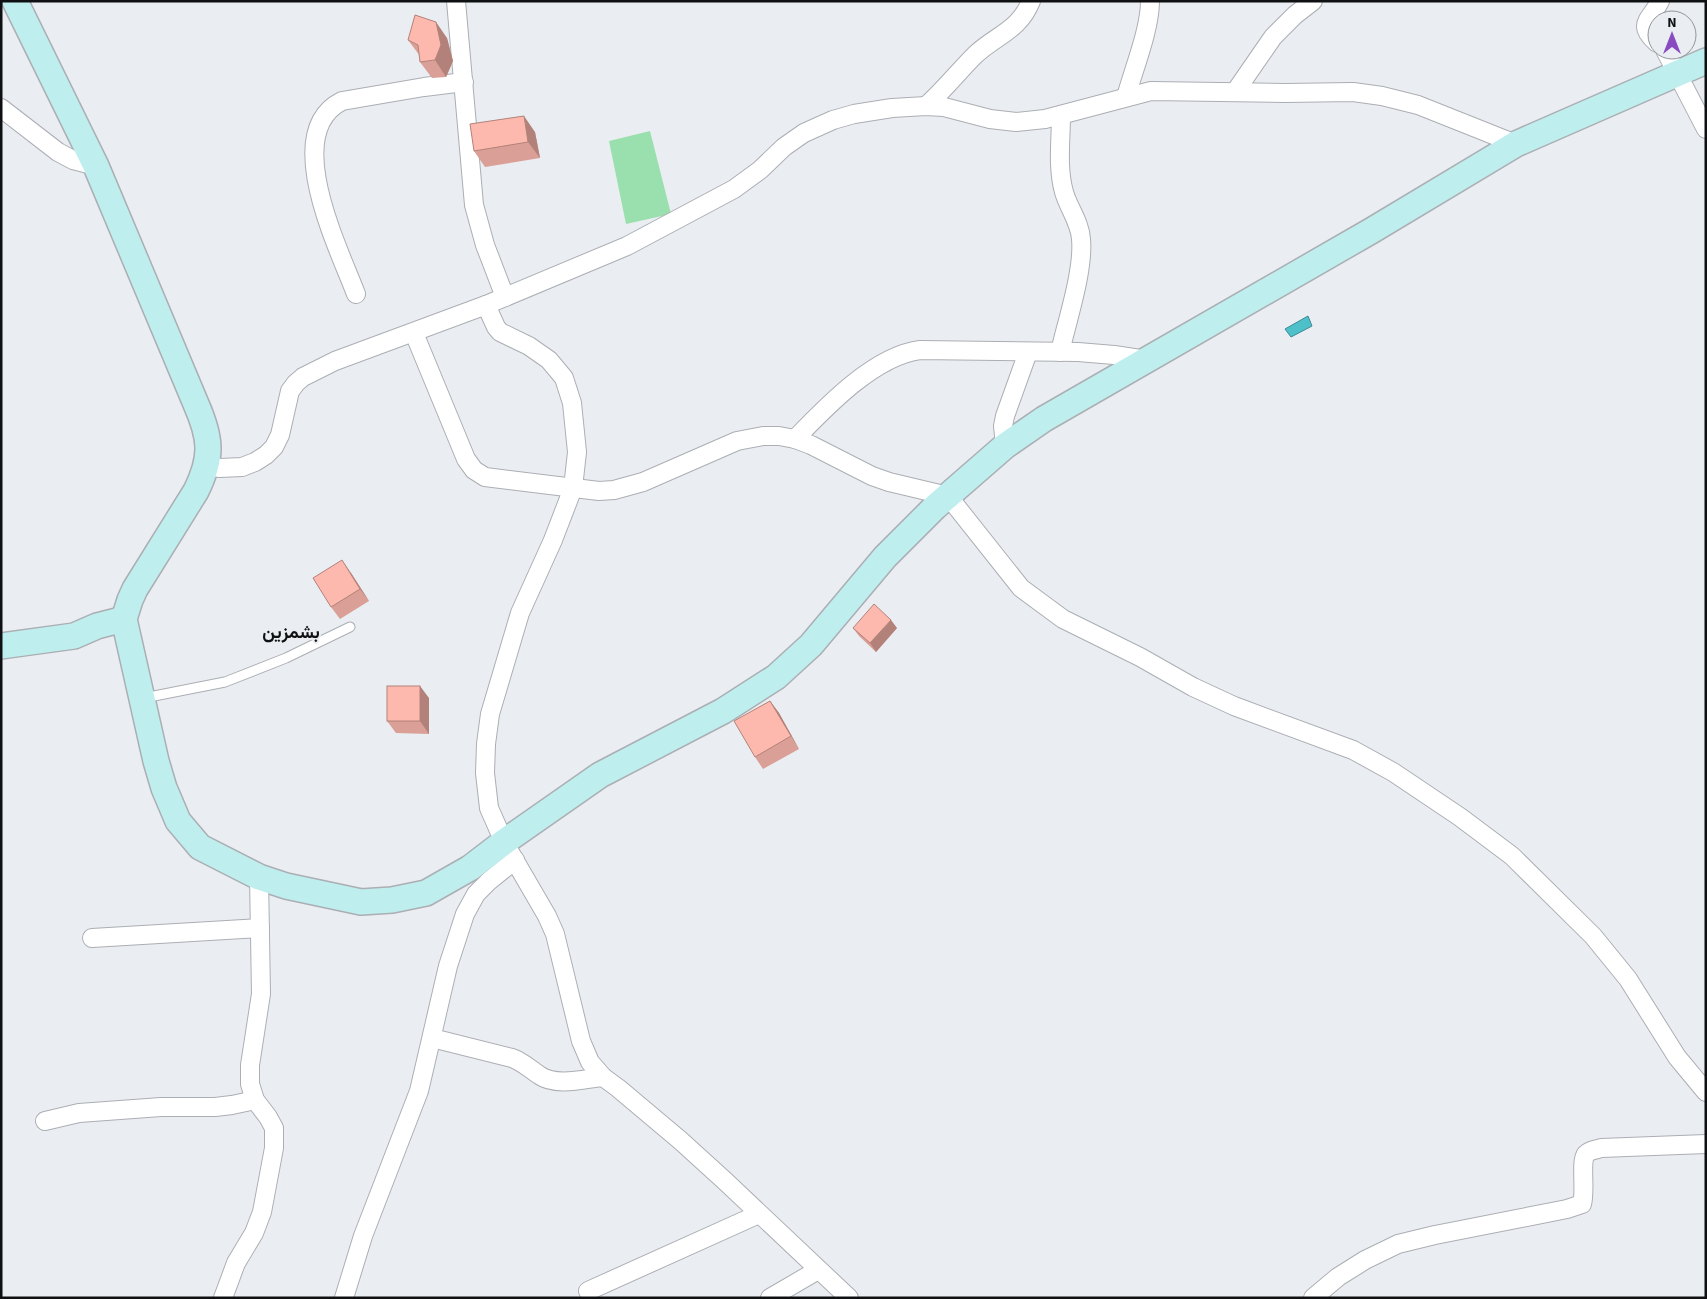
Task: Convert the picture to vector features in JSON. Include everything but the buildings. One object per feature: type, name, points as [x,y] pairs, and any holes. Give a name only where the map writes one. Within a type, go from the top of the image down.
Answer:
[{"type":"main road","points":[[15,1],[96,166],[201,416],[208,443],[207,466],[196,491],[130,600],[127,630],[156,761],[164,788],[178,821],[200,847],[259,877],[286,886],[361,902],[392,900],[426,893],[470,868],[509,851],[600,775],[723,710],[776,676],[811,645],[885,557],[948,496],[1005,446],[1044,419],[1516,144],[1706,61]]},
{"type":"main road","points":[[1,646],[74,636],[97,626],[127,630]]},
{"type":"street","points":[[456,1],[474,205],[485,245],[505,297]]},
{"type":"street","points":[[926,106],[947,87],[978,53],[1016,24],[1025,14],[1031,1]]},
{"type":"street","points":[[1126,96],[1148,27],[1150,1]]},
{"type":"street","points":[[1235,92],[1273,37],[1295,15],[1313,1]]},
{"type":"street","points":[[1647,19],[1645,25],[1647,33]]},
{"type":"street","points":[[1671,60],[1706,129]]},
{"type":"street","points":[[356,294],[324,209],[316,177],[314,161],[315,144],[319,128],[326,113],[332,106],[342,101],[464,82]]},
{"type":"street","points":[[207,466],[220,468],[242,467],[266,455],[274,447],[280,436],[290,391],[303,377],[335,361],[486,305],[626,246],[734,190],[760,170],[794,139],[833,120],[871,111],[926,106],[956,110],[1003,121],[1031,121],[1151,91],[1353,92],[1382,96],[1418,105],[1516,144]]},
{"type":"street","points":[[1,108],[58,152],[73,160],[96,166]]},
{"type":"street","points":[[1060,352],[1082,248],[1081,234],[1066,198],[1061,180],[1061,115]]},
{"type":"street","points":[[486,305],[500,332],[529,346],[557,368],[564,378],[572,403],[576,439],[576,466],[573,488],[553,540],[520,613],[490,714],[485,773],[489,808],[509,851],[555,934],[581,1042],[590,1062],[603,1077],[681,1141],[849,1298]]},
{"type":"street","points":[[414,332],[466,459],[474,470],[486,477],[599,491],[614,490],[660,475],[737,441],[763,436],[779,436],[811,445],[872,476],[948,496],[1021,588],[1063,620],[1140,657],[1193,687],[1234,706],[1352,750],[1393,772],[1460,817],[1512,856],[1556,898],[1628,979],[1677,1057],[1706,1092]]},
{"type":"street","points":[[795,439],[845,391],[890,358],[904,353],[920,350],[1097,353],[1147,360]]},
{"type":"street","points":[[1005,446],[1003,426],[1005,416],[1028,352]]},
{"type":"street","points":[[344,1298],[363,1236],[419,1090],[448,966],[464,914],[476,894],[489,881],[509,851]]},
{"type":"street","points":[[223,1298],[236,1263],[254,1233],[262,1212],[274,1148],[274,1128],[268,1116],[255,1100],[250,1084],[250,1065],[261,994],[259,877]]},
{"type":"street","points":[[92,938],[260,928]]},
{"type":"street","points":[[432,1038],[512,1058],[522,1062],[540,1076],[551,1080],[564,1081],[603,1077]]},
{"type":"street","points":[[45,1121],[79,1113],[161,1106],[215,1107],[255,1100]]},
{"type":"street","points":[[1313,1298],[1338,1277],[1398,1244],[1582,1204],[1584,1196],[1585,1155],[1591,1151],[1601,1148],[1706,1144]]},
{"type":"street","points":[[588,1291],[759,1214]]},
{"type":"street","points":[[770,1298],[818,1270]]},
{"type":"lane","points":[[142,699],[225,682],[286,658],[350,626]]},
{"type":"green space","points":[[650,131],[671,214],[626,224],[609,141]]},
{"type":"water","points":[[1308,316],[1312,326],[1291,337],[1285,329]]},
{"type":"district","name":"بشمزين","points":[[291,632]]}]
